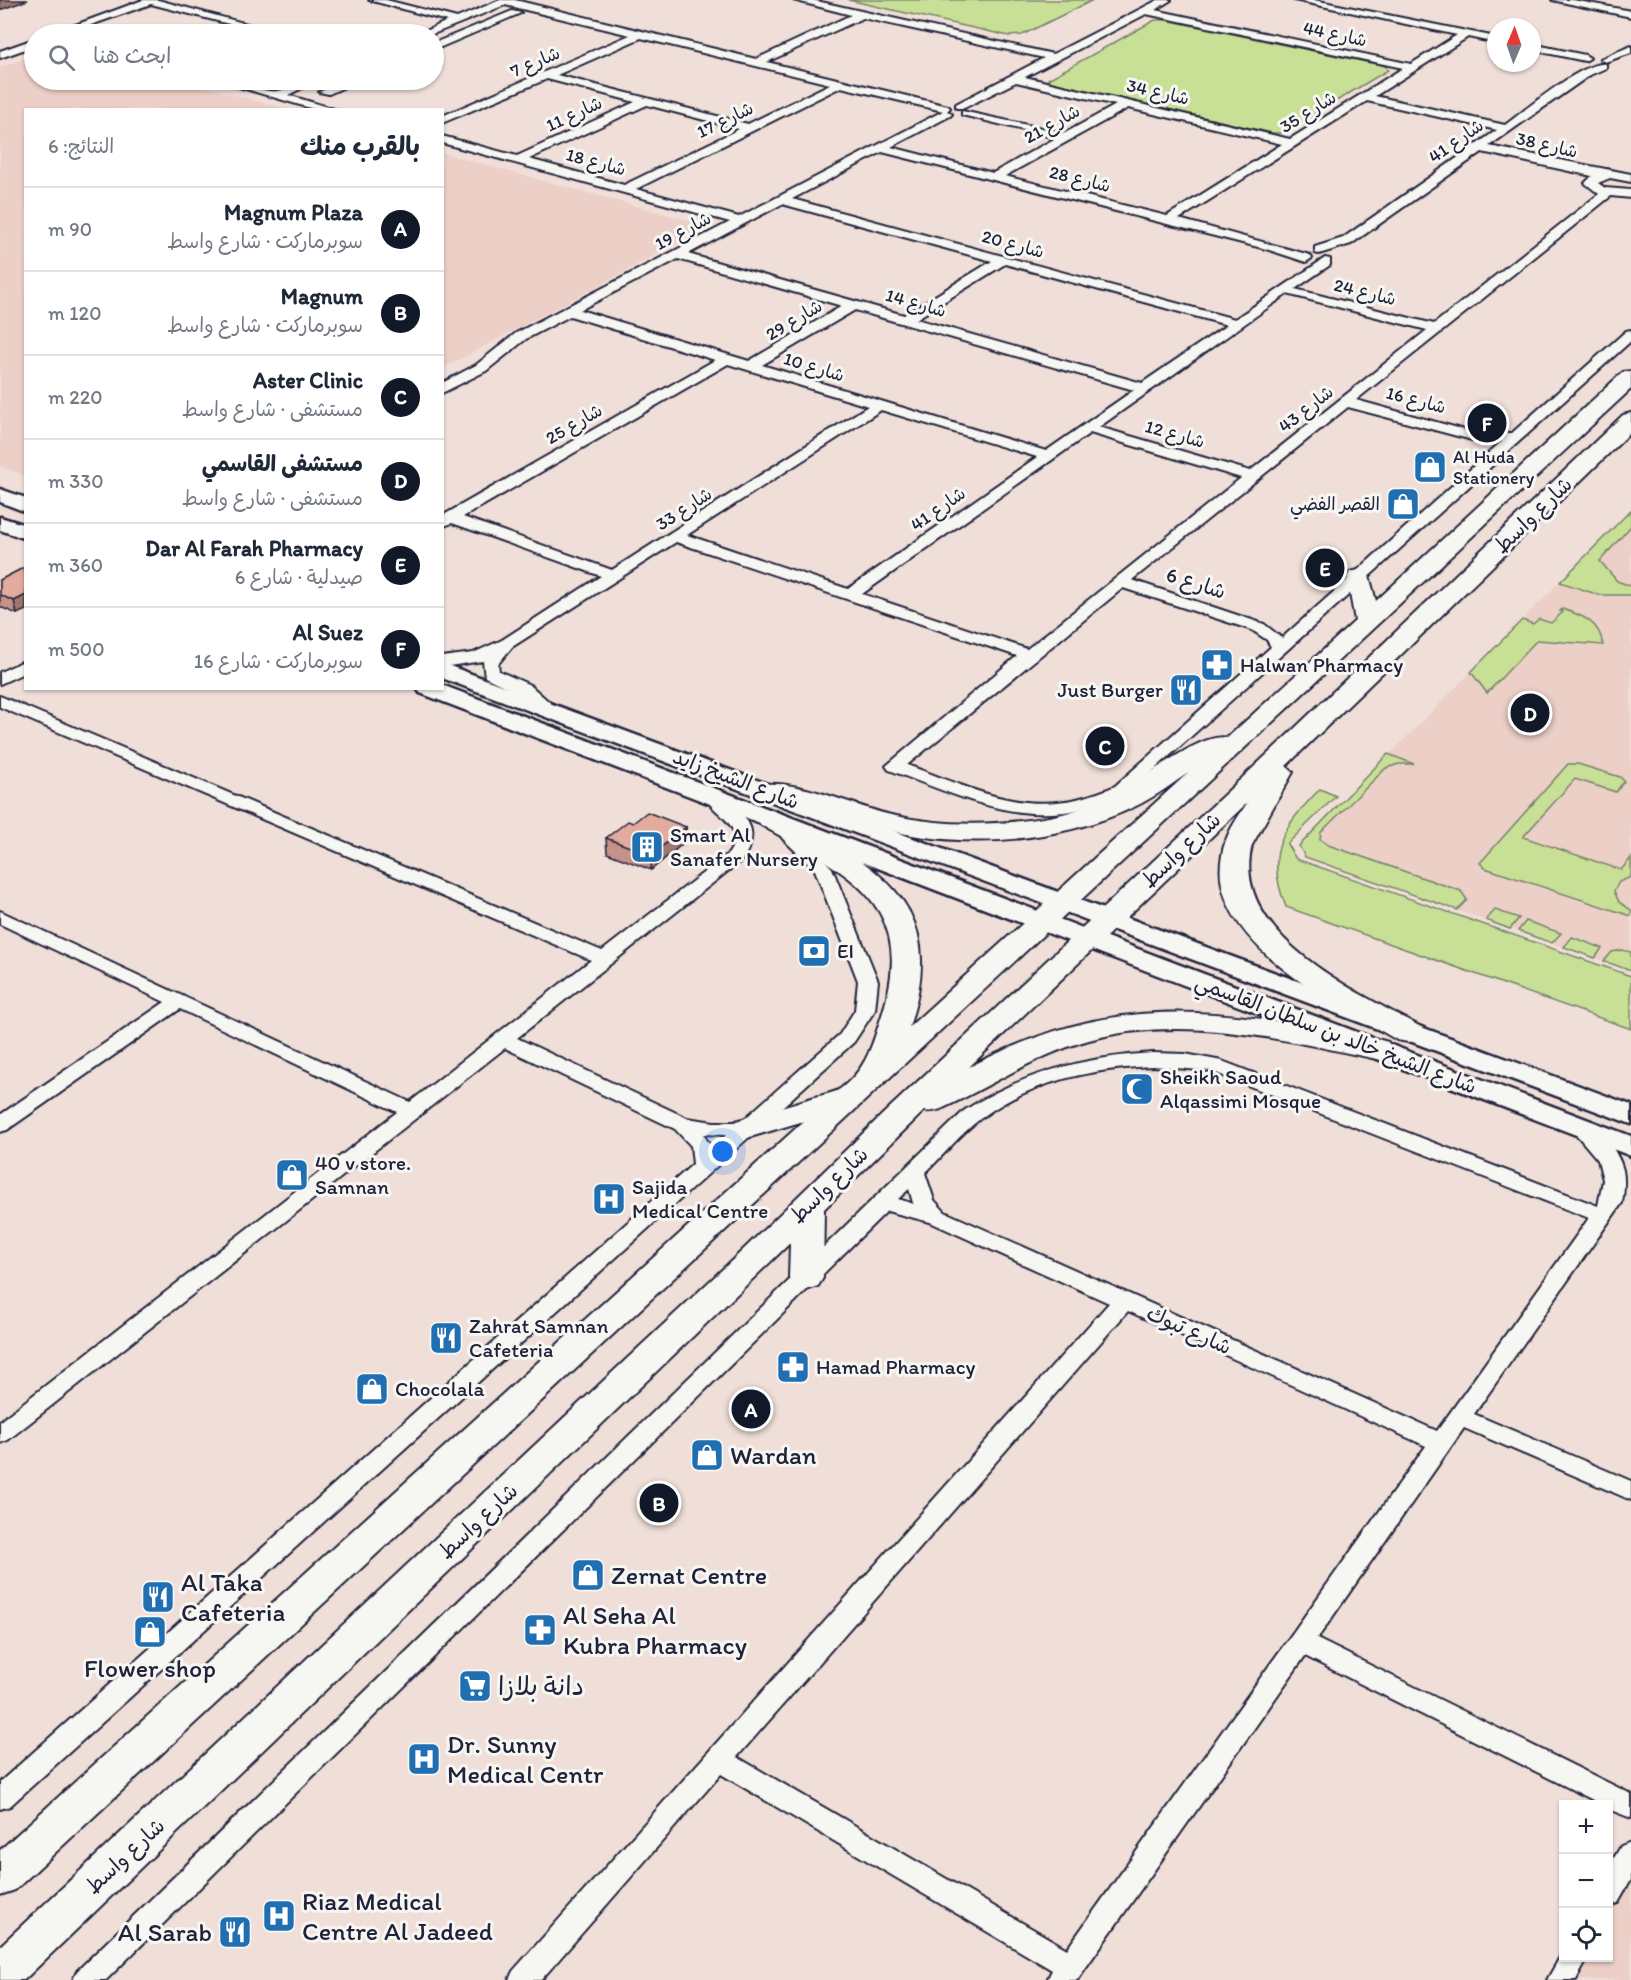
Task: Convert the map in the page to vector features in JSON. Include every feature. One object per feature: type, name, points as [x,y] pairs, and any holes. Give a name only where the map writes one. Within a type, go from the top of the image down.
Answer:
[{"type":"main road","name":"شارع واسط","points":[[0,1876],[878,1069],[1248,733],[1631,377]]},
{"type":"main road","name":"شارع واسط","points":[[0,1974],[754,1259],[894,1121],[1281,756],[1631,420]]},
{"type":"main road","points":[[0,495],[24,505]]},
{"type":"main road","points":[[0,523],[24,533]]},
{"type":"main road","points":[[1359,577],[1367,621]]},
{"type":"main road","name":"شارع الشيخ زايد","points":[[444,671],[548,708],[770,805],[1052,912]]},
{"type":"main road","name":"شارع الشيخ زايد","points":[[433,690],[714,798],[770,805]]},
{"type":"main road","points":[[770,805],[811,799],[892,823],[965,831],[1049,825],[1150,789],[1191,758],[1248,733]]},
{"type":"main road","points":[[1281,756],[1280,771],[1250,820],[1235,858],[1238,891],[1245,908],[1255,925],[1287,957],[1408,1033]]},
{"type":"main road","points":[[770,805],[865,876],[892,902],[900,917],[908,948],[906,981],[878,1069]]},
{"type":"main road","name":"شارع الشيخ خالد بن سلطان القاسمي","points":[[1052,912],[1110,918],[1408,1033],[1631,1115]]},
{"type":"main road","name":"شارع الشيخ خالد بن سلطان القاسمي","points":[[1052,912],[1086,940],[1631,1147]]},
{"type":"main road","points":[[894,1121],[1028,1051],[1102,1027],[1155,1021],[1232,1023],[1377,1049]]},
{"type":"main road","points":[[747,1128],[848,1097]]},
{"type":"main road","points":[[806,1278],[808,1204]]},
{"type":"street","points":[[374,0],[458,21]]},
{"type":"street","points":[[798,0],[1053,57]]},
{"type":"street","points":[[963,110],[1053,57],[1166,0]]},
{"type":"street","points":[[1299,0],[1487,38]]},
{"type":"street","points":[[1557,0],[1631,14]]},
{"type":"street","points":[[85,24],[151,1],[240,24]]},
{"type":"street","points":[[444,26],[507,1],[945,111],[963,110],[1066,137]]},
{"type":"street","name":"شارع 44","points":[[1145,11],[1412,67]]},
{"type":"street","points":[[444,41],[516,13]]},
{"type":"street","points":[[757,63],[862,14]]},
{"type":"street","name":"شارع 7","points":[[444,119],[640,34]]},
{"type":"street","name":"شارع 35","points":[[1169,220],[1466,34]]},
{"type":"street","points":[[0,55],[24,46]]},
{"type":"street","name":"شارع 41","points":[[851,594],[1143,387],[1307,275],[1317,256],[1347,241],[1508,129],[1586,65],[1604,63],[1631,49]]},
{"type":"street","points":[[1541,50],[1586,65]]},
{"type":"street","points":[[546,75],[749,128]]},
{"type":"street","name":"شارع 34","points":[[1015,78],[1292,142]]},
{"type":"street","name":"شارع 17","points":[[626,189],[840,83]]},
{"type":"street","points":[[258,90],[325,108]]},
{"type":"street","points":[[277,95],[289,90]]},
{"type":"street","points":[[324,92],[329,90]]},
{"type":"street","points":[[1364,97],[1508,129]]},
{"type":"street","name":"شارع 11","points":[[518,160],[646,101]]},
{"type":"street","name":"شارع 21","points":[[995,177],[1126,104]]},
{"type":"street","name":"شارع 19","points":[[444,388],[481,368],[512,342],[945,111]]},
{"type":"street","name":"شارع 18","points":[[444,140],[740,221]]},
{"type":"street","name":"شارع 28","points":[[880,147],[1317,256]]},
{"type":"street","name":"شارع 38","points":[[1480,148],[1631,178]]},
{"type":"street","name":"شارع 38","points":[[1467,157],[1592,185],[1607,193]]},
{"type":"street","points":[[1592,185],[1592,180],[1631,168]]},
{"type":"street","points":[[1607,193],[1631,194]]},
{"type":"street","name":"شارع 43","points":[[1107,804],[1060,810],[1021,809],[895,766],[1251,476],[1347,402],[1607,193]]},
{"type":"street","name":"شارع 20","points":[[780,200],[1236,323]]},
{"type":"street","name":"شارع 41","points":[[1317,256],[1347,241]]},
{"type":"street","name":"شارع 14","points":[[678,255],[1143,387]]},
{"type":"street","points":[[907,319],[1003,260]]},
{"type":"street","name":"شارع 24","points":[[1285,290],[1437,329]]},
{"type":"street","name":"شارع 29","points":[[751,366],[855,304]]},
{"type":"street","name":"شارع 10","points":[[570,311],[1048,456]]},
{"type":"street","points":[[1107,804],[1631,334]]},
{"type":"street","name":"شارع 25","points":[[447,520],[726,359]]},
{"type":"street","name":"شارع 16","points":[[1347,402],[1476,437],[1517,437]]},
{"type":"street","name":"شارع 33","points":[[444,662],[477,658],[508,643],[677,537],[879,405]]},
{"type":"street","name":"شارع 12","points":[[1087,428],[1251,476]]},
{"type":"street","name":"شارع 16","points":[[1476,437],[1498,454]]},
{"type":"street","points":[[447,520],[615,576]]},
{"type":"street","points":[[0,532],[24,533]]},
{"type":"street","points":[[677,537],[1029,655]]},
{"type":"street","name":"شارع 6","points":[[1121,582],[1258,627],[1273,637],[1280,649]]},
{"type":"street","name":"شارع 6","points":[[1258,627],[1305,627]]},
{"type":"street","name":"شارع 33","points":[[508,643],[490,663],[491,673],[529,692],[548,708]]},
{"type":"street","points":[[0,679],[24,666]]},
{"type":"street","points":[[0,701],[604,959]]},
{"type":"street","points":[[0,1434],[736,856],[745,839],[744,830],[714,798]]},
{"type":"street","points":[[0,1798],[704,1168],[847,1038],[858,1024],[868,995],[863,967],[823,868],[770,805]]},
{"type":"street","points":[[0,917],[410,1110]]},
{"type":"street","points":[[0,1125],[179,1001]]},
{"type":"street","points":[[502,1039],[682,1124],[714,1129],[747,1128]]},
{"type":"street","points":[[87,1980],[885,1203],[972,1115],[1015,1087],[1070,1070],[1127,1061],[1173,1059],[1215,1065],[1615,1204]]},
{"type":"street","points":[[682,1124],[701,1144],[704,1168]]},
{"type":"street","points":[[718,1759],[1066,1973],[1460,1417],[1615,1204],[1614,1171],[1608,1155],[1595,1139],[1579,1126]]},
{"type":"street","points":[[914,1173],[924,1203],[937,1217]]},
{"type":"street","name":"شارع تبوك","points":[[885,1203],[937,1217],[1442,1443]]},
{"type":"street","points":[[524,1980],[1124,1301]]},
{"type":"street","points":[[1460,1417],[1631,1491]]},
{"type":"street","points":[[1300,1642],[1631,1807]]},
{"type":"street","points":[[1613,1886],[1631,1854]]},
{"type":"street","points":[[1561,1980],[1572,1962]]},
{"type":"shaded area","points":[[24,59],[24,90],[216,90],[283,108],[24,108],[24,476],[0,466],[0,67]]},
{"type":"shaded area","points":[[444,154],[705,225],[705,229],[444,367]]},
{"type":"shaded area","points":[[1631,510],[1631,971],[1305,857],[1299,846]]},
{"type":"shaded area","points":[[1631,1854],[1631,1980],[1561,1980],[1572,1962],[1613,1962],[1613,1888]]},
{"type":"green space","points":[[848,0],[1093,0],[1022,35],[1009,36]]},
{"type":"green space","points":[[1155,20],[1166,20],[1385,66],[1388,70],[1283,133],[1272,133],[1050,82],[1048,79]]},
{"type":"green space","points":[[1631,510],[1631,526],[1600,561],[1617,581],[1631,586],[1631,595],[1599,595],[1560,582]]},
{"type":"green space","points":[[1562,609],[1583,617],[1594,625],[1603,645],[1537,640],[1487,693],[1471,672],[1522,620],[1533,624],[1539,619],[1551,623],[1563,612],[1560,611]]},
{"type":"green space","points":[[1388,754],[1414,764],[1399,764],[1386,768],[1321,832],[1320,839],[1328,845],[1461,891],[1467,900],[1457,910],[1305,857],[1299,846]]},
{"type":"green space","points":[[1568,764],[1578,764],[1620,777],[1624,781],[1616,792],[1575,779],[1523,837],[1621,870],[1631,858],[1631,877],[1619,882],[1614,891],[1619,902],[1631,910],[1631,916],[1485,868],[1480,863]]},
{"type":"green space","points":[[1320,789],[1336,796],[1287,844],[1296,859],[1631,976],[1631,1029],[1286,907],[1277,871],[1280,842],[1296,816]]},
{"type":"green space","points":[[1495,910],[1519,918],[1510,929],[1486,920]]},
{"type":"green space","points":[[1526,921],[1561,933],[1552,943],[1518,931]]},
{"type":"green space","points":[[1572,937],[1602,948],[1595,958],[1564,947]]},
{"type":"green space","points":[[1622,950],[1631,952],[1631,971],[1604,961],[1612,952]]},
{"type":"building","points":[[24,568],[24,596],[14,601],[0,595],[0,580]]},
{"type":"building","points":[[647,812],[686,827],[651,855],[606,838],[628,821],[633,823]]},
{"type":"place","name":"Al Suez","points":[[1487,423]]},
{"type":"place","name":"Al Huda Stationery","points":[[1430,467]]},
{"type":"place","name":"القصر الفضي","points":[[1403,504]]},
{"type":"place","name":"Dar Al Farah Pharmacy","points":[[1325,568]]},
{"type":"place","name":"Halwan Pharmacy","points":[[1217,665]]},
{"type":"place","name":"Just Burger","points":[[1186,690]]},
{"type":"place","name":"مستشفى القاسمي","points":[[1530,713]]},
{"type":"place","name":"Aster Clinic","points":[[1105,746]]},
{"type":"place","name":"Smart Al Sanafer Nursery","points":[[647,847]]},
{"type":"place","name":"EI","points":[[814,951]]},
{"type":"place","name":"Sheikh Saoud Alqassimi Mosque","points":[[1137,1089]]},
{"type":"place","name":"40 v store. Samnan","points":[[292,1175]]},
{"type":"place","name":"Sajida Medical Centre","points":[[609,1199]]},
{"type":"place","name":"Zahrat Samnan Cafeteria","points":[[446,1338]]},
{"type":"place","name":"Hamad Pharmacy","points":[[793,1367]]},
{"type":"place","name":"Chocolala","points":[[372,1389]]},
{"type":"place","name":"Magnum Plaza","points":[[751,1409]]},
{"type":"place","name":"Wardan","points":[[707,1455]]},
{"type":"place","name":"Magnum","points":[[659,1503]]},
{"type":"place","name":"Zernat Centre","points":[[588,1575]]},
{"type":"place","name":"Al Taka Cafeteria","points":[[158,1597]]},
{"type":"place","name":"Al Seha Al Kubra Pharmacy","points":[[540,1630]]},
{"type":"place","name":"Flower shop","points":[[150,1632]]},
{"type":"place","name":"دانة بلازا","points":[[475,1686]]},
{"type":"place","name":"Dr. Sunny Medical Centr","points":[[424,1759]]},
{"type":"place","name":"Riaz Medical Centre Al Jadeed","points":[[279,1916]]},
{"type":"place","name":"Al Sarab","points":[[235,1932]]}]
